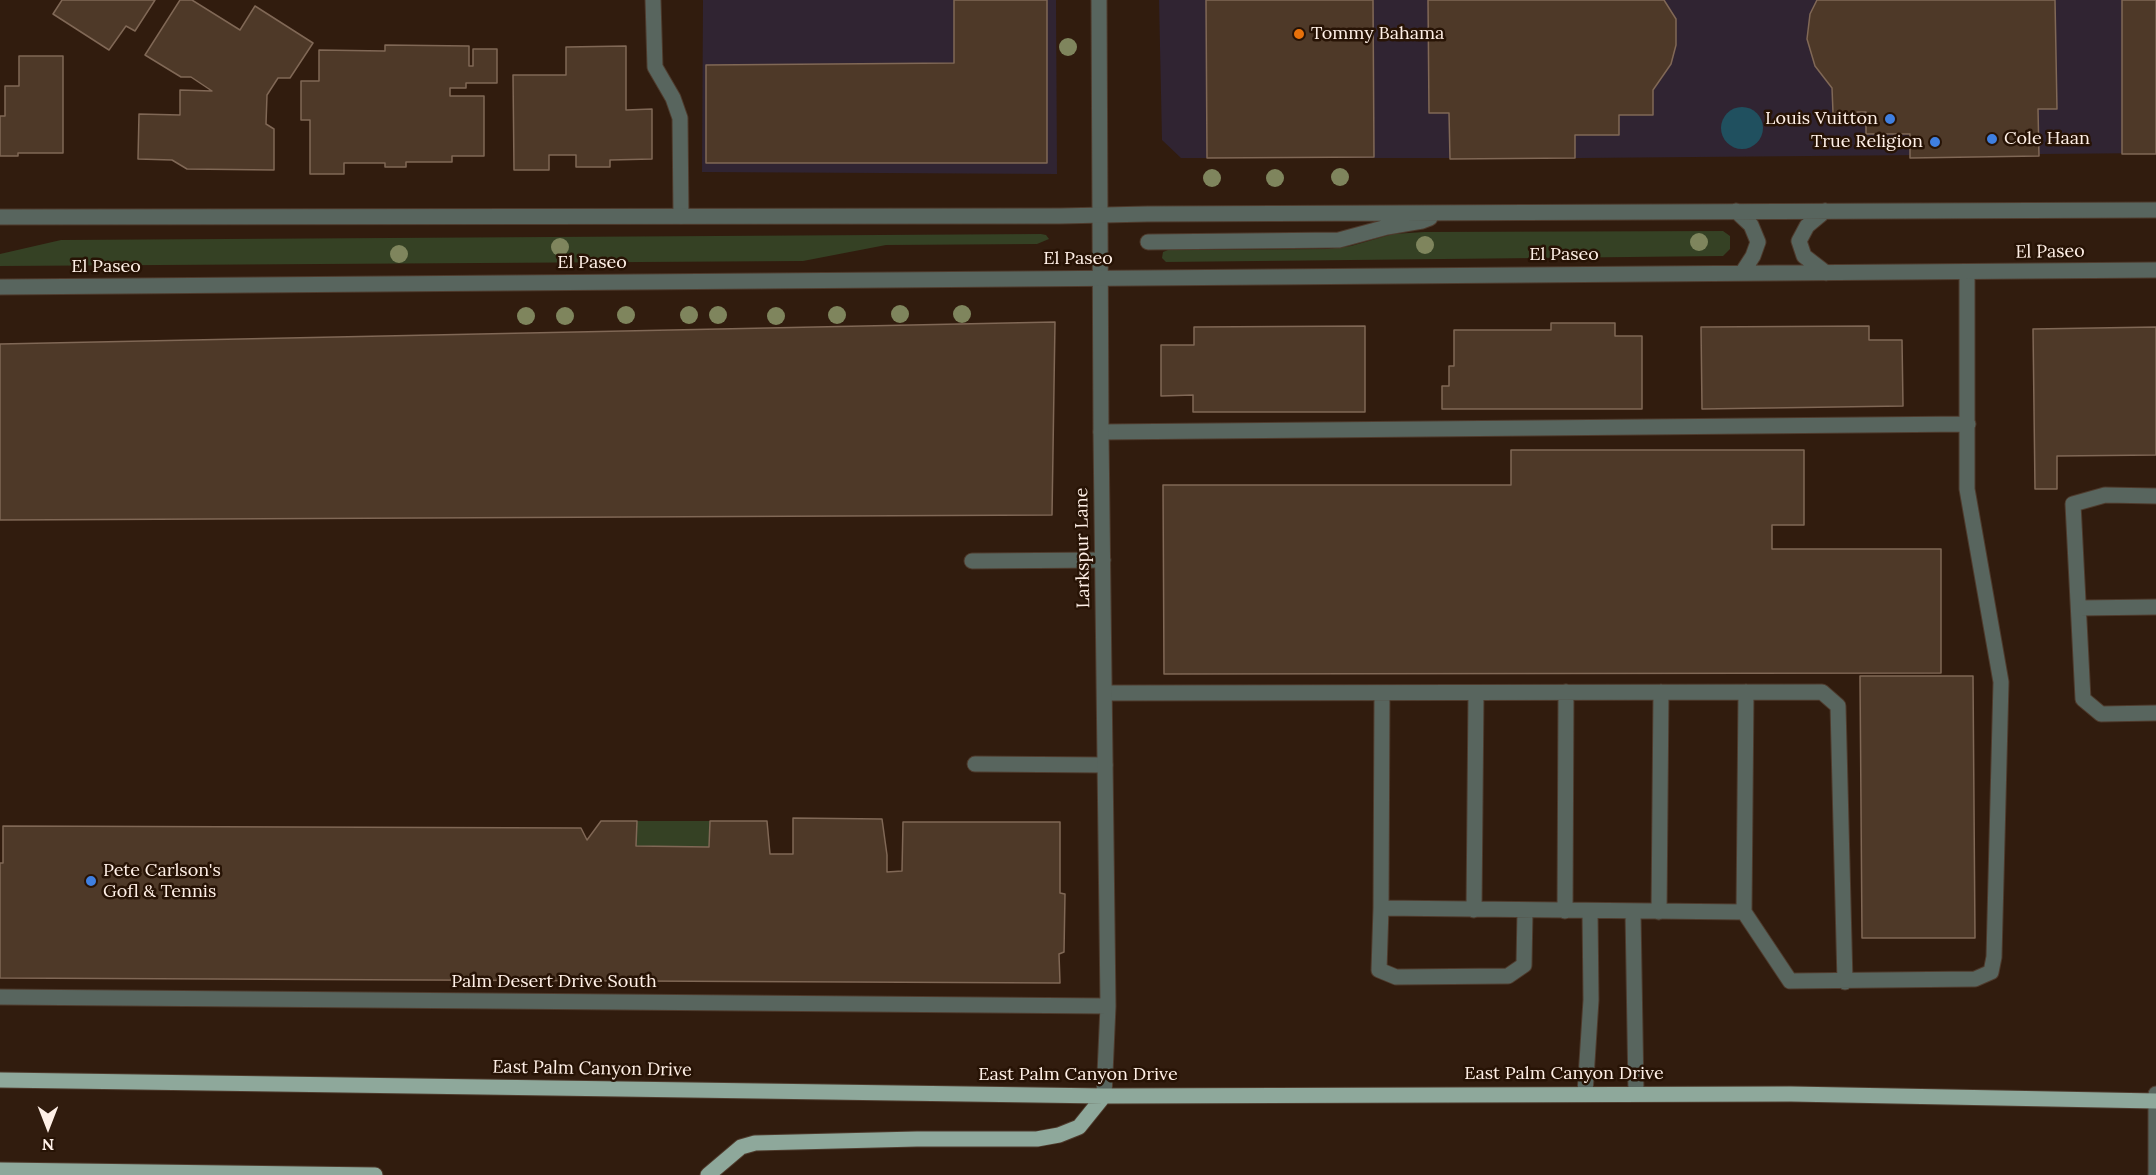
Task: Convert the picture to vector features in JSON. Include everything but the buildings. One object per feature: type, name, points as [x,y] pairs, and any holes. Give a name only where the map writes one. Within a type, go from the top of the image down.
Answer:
[{"type":"main road","name":"East Palm Canyon Drive","points":[[0,1080],[1104,1096],[1636,1093],[2156,1101]]},
{"type":"main road","points":[[708,1175],[741,1147],[755,1143],[1037,1139],[1059,1135],[1079,1127],[1104,1096]]},
{"type":"main road","points":[[0,1170],[375,1175]]},
{"type":"street","points":[[653,0],[655,67],[673,98],[680,118],[681,216]]},
{"type":"street","name":"Larkspur Lane","points":[[1100,0],[1099,216],[1108,1006],[1104,1096]]},
{"type":"street","points":[[0,217],[1099,216],[2156,210]]},
{"type":"street","points":[[1736,211],[1751,225],[1758,242],[1753,256],[1742,273]]},
{"type":"street","points":[[1825,211],[1807,226],[1799,241],[1804,256],[1826,273]]},
{"type":"street","points":[[1148,242],[1339,240],[1387,227],[1422,221],[1441,213]]},
{"type":"street","name":"El Paseo","points":[[0,287],[2156,270]]},
{"type":"street","points":[[1746,692],[1744,912],[1790,981],[1975,979],[1990,972],[1994,957],[2001,682],[1967,489],[1967,272]]},
{"type":"street","points":[[1101,432],[1968,424]]},
{"type":"street","points":[[2156,496],[2105,495],[2073,504],[2083,699],[2101,714],[2156,713]]},
{"type":"street","points":[[972,561],[1103,560]]},
{"type":"street","points":[[2079,608],[2156,607]]},
{"type":"street","points":[[1565,911],[1566,692]]},
{"type":"street","points":[[1659,912],[1661,692]]},
{"type":"street","points":[[1105,693],[1822,692],[1838,706],[1845,982]]},
{"type":"street","points":[[1382,693],[1382,908],[1379,970],[1396,977],[1508,976],[1524,965],[1525,911]]},
{"type":"street","points":[[1474,910],[1476,693]]},
{"type":"street","points":[[975,764],[1105,765]]},
{"type":"street","points":[[1382,908],[1744,912]]},
{"type":"street","points":[[1585,1093],[1591,1000],[1590,912]]},
{"type":"street","points":[[1633,912],[1636,1093]]},
{"type":"street","name":"Palm Desert Drive South","points":[[0,997],[1108,1006]]},
{"type":"street","points":[[2156,1094],[2156,1175]]},
{"type":"shaded area","points":[[703,0],[1056,0],[1057,174],[702,172]]},
{"type":"shaded area","points":[[1159,0],[2156,0],[2156,153],[1582,158],[1181,158],[1162,140]]},
{"type":"green space","points":[[1723,231],[1730,236],[1730,249],[1723,256],[1166,262],[1162,258],[1163,252],[1168,250],[1327,249],[1351,246],[1393,234],[1424,232]]},
{"type":"green space","points":[[1046,235],[1049,239],[1037,244],[886,245],[803,261],[0,266],[0,254],[61,240]]},
{"type":"green space","points":[[637,821],[710,821],[709,847],[636,846]]},
{"type":"water","points":[[1742,107],[1757,113],[1763,128],[1757,143],[1742,149],[1727,143],[1721,128],[1727,113]]},
{"type":"place","name":"Tommy Bahama","points":[[1299,34]]},
{"type":"place","name":"Louis Vuitton","points":[[1890,119]]},
{"type":"place","name":"Cole Haan","points":[[1992,139]]},
{"type":"place","name":"True Religion","points":[[1935,142]]},
{"type":"place","name":"Pete Carlson's Gofl & Tennis","points":[[91,881]]}]
